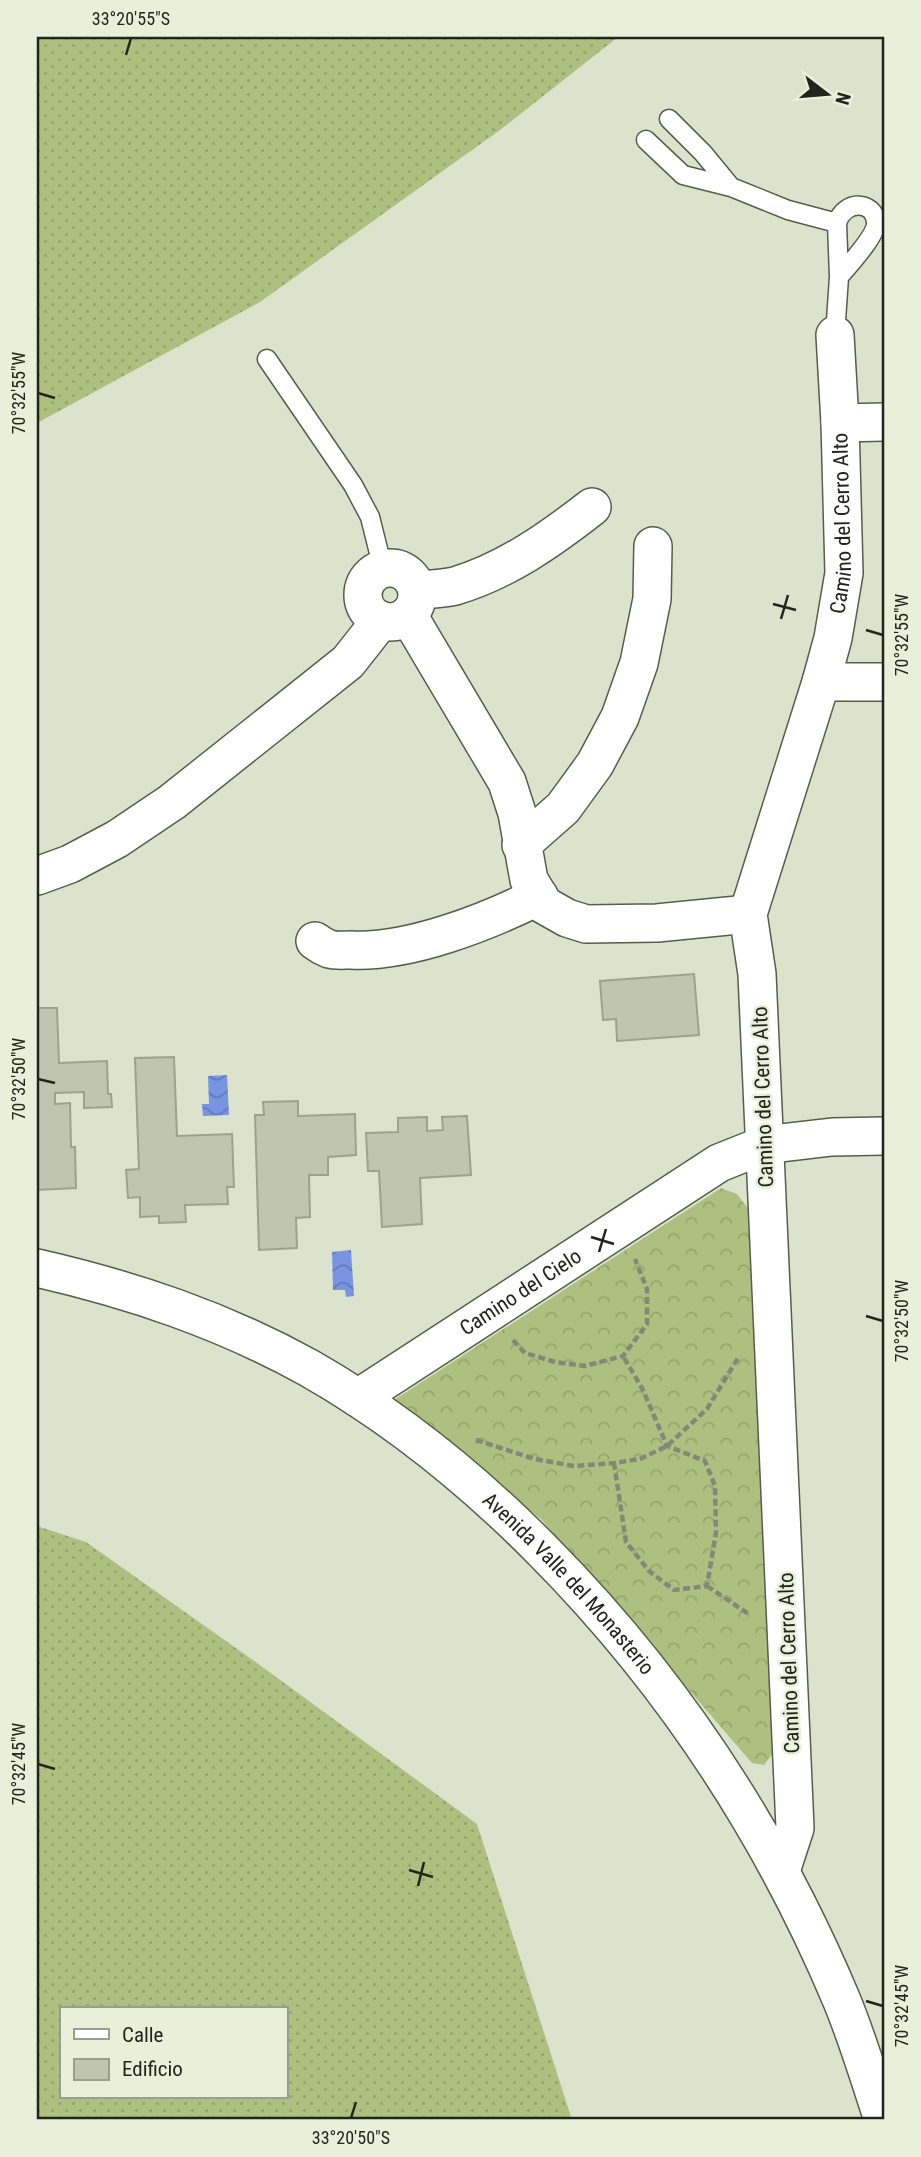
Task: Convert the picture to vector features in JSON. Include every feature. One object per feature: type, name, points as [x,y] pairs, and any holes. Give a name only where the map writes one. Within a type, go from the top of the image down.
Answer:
[{"type":"street","name":"Camino del Cerro Alto","points":[[781,1871],[796,1828],[765,1120],[757,974],[748,914],[821,682],[833,638],[844,573],[835,335]]},
{"type":"street","points":[[840,423],[884,422]]},
{"type":"street","points":[[37,876],[70,864],[117,839],[172,802],[348,662],[402,609],[497,569],[549,540],[592,507]]},
{"type":"street","points":[[521,845],[564,808],[595,764],[620,717],[639,663],[652,599],[653,546]]},
{"type":"street","points":[[392,568],[409,575],[414,582],[402,609],[368,610],[364,594],[369,578],[383,569],[392,568]]},
{"type":"street","points":[[402,609],[507,782],[517,813],[529,880],[544,905],[567,918],[586,924],[657,923],[748,914]]},
{"type":"street","points":[[821,682],[884,682]]},
{"type":"street","points":[[315,941],[331,950],[366,951],[403,946],[481,921],[539,896]]},
{"type":"street","name":"Camino del Cielo","points":[[358,1398],[719,1163],[764,1145],[884,1136]]},
{"type":"street","name":"Avenida Valle del Monasterio","points":[[37,1268],[152,1298],[205,1319],[299,1363],[358,1398],[430,1449],[521,1529],[577,1586],[630,1646],[711,1754],[781,1871],[813,1936],[843,2003],[883,2120]]},
{"type":"lane","points":[[668,119],[703,153],[731,187]]},
{"type":"lane","points":[[646,140],[683,175],[731,187],[788,210],[837,223]]},
{"type":"lane","points":[[835,335],[839,277],[837,223],[846,208],[864,206],[880,220],[839,277]]},
{"type":"lane","points":[[267,359],[352,485],[370,517],[383,569]]},
{"type":"path","points":[[489,1313],[525,1353],[555,1362],[585,1366],[622,1356],[647,1324],[647,1289],[622,1226]]},
{"type":"path","points":[[430,1449],[478,1440],[535,1459],[574,1466],[640,1459],[667,1446],[707,1409],[734,1361],[773,1323]]},
{"type":"path","points":[[614,1463],[626,1542],[649,1571],[674,1590],[707,1586],[716,1532],[715,1486],[705,1461],[667,1446],[643,1390],[622,1356]]},
{"type":"green space","points":[[37,37],[618,37],[500,130],[260,302],[37,423]]},
{"type":"green space","points":[[721,1188],[737,1194],[750,1211],[774,1752],[764,1765],[752,1763],[541,1519],[391,1402]]},
{"type":"green space","points":[[37,1526],[86,1542],[477,1824],[572,2120],[37,2120]]},
{"type":"water","points":[[227,1075],[229,1115],[203,1116],[202,1104],[209,1104],[208,1076]]},
{"type":"water","points":[[351,1250],[354,1296],[346,1297],[345,1290],[333,1290],[332,1252]]},
{"type":"building","points":[[694,974],[699,1035],[617,1041],[616,1019],[603,1020],[600,981]]},
{"type":"building","points":[[37,1008],[57,1008],[59,1063],[107,1061],[108,1094],[111,1094],[112,1107],[84,1108],[84,1092],[55,1093],[55,1104],[70,1103],[71,1147],[75,1147],[76,1188],[37,1190]]},
{"type":"building","points":[[174,1057],[177,1136],[232,1134],[234,1187],[227,1187],[228,1204],[185,1205],[186,1222],[159,1223],[159,1216],[140,1217],[140,1197],[128,1198],[126,1170],[139,1169],[135,1058]]},
{"type":"building","points":[[298,1101],[298,1116],[355,1114],[356,1155],[328,1157],[328,1175],[309,1175],[310,1217],[296,1218],[297,1248],[259,1250],[255,1115],[264,1115],[263,1102]]},
{"type":"building","points":[[467,1116],[471,1175],[420,1178],[422,1224],[382,1227],[379,1171],[368,1171],[366,1133],[398,1132],[398,1118],[427,1117],[427,1131],[443,1130],[442,1117]]}]
